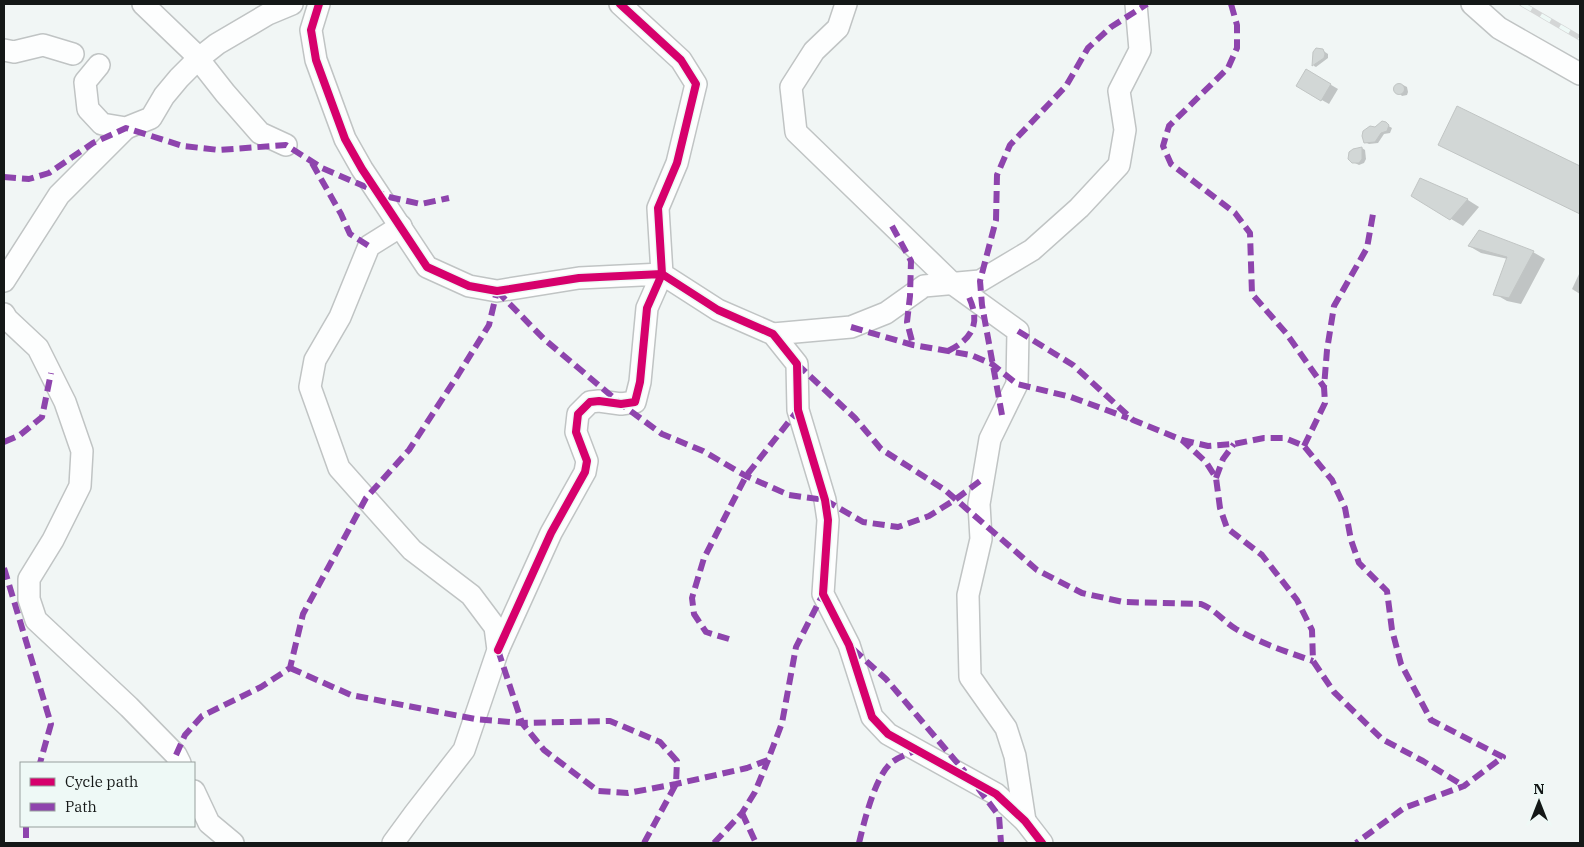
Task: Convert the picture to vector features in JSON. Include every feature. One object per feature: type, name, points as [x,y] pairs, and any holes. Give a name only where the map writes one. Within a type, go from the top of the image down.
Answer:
[{"type":"street","points":[[143,4],[192,51],[224,93],[260,133],[286,145]]},
{"type":"street","points":[[4,281],[59,195],[126,128],[151,118],[169,90],[198,59],[218,44],[268,14],[292,4]]},
{"type":"street","points":[[319,4],[311,30],[316,60],[345,139],[427,267],[469,286],[497,291],[579,278],[662,274],[718,310],[772,334],[797,364],[798,410],[821,484],[828,520],[823,594],[849,645],[872,716],[888,734],[996,794],[1025,821],[1042,843]]},
{"type":"street","points":[[393,843],[464,750],[498,650],[551,533],[585,472],[587,461],[576,432],[578,414],[590,402],[599,401],[621,404],[634,402],[640,382],[647,308],[662,274],[658,208],[677,163],[696,84],[680,60],[620,4]]},
{"type":"street","points":[[846,4],[838,28],[814,51],[791,86],[796,132],[953,284],[1018,331],[1017,384],[990,439],[979,504],[981,539],[968,595],[970,677],[1006,728],[1015,756],[1025,821]]},
{"type":"street","points":[[772,334],[851,327],[886,313],[924,286],[980,282],[1032,250],[1079,208],[1119,164],[1124,130],[1119,91],[1140,50],[1136,4]]},
{"type":"street","points":[[1472,4],[1499,28],[1580,74]]},
{"type":"street","points":[[4,50],[14,52],[43,45],[74,54]]},
{"type":"street","points":[[99,65],[85,82],[88,109],[102,124],[126,128]]},
{"type":"street","points":[[401,226],[369,246],[340,317],[315,360],[310,387],[339,468],[412,550],[471,595],[495,627],[498,650]]},
{"type":"street","points":[[4,314],[38,348],[65,402],[82,450],[80,486],[53,540],[29,579],[29,599],[36,620],[129,707],[176,755],[180,762]]},
{"type":"street","points":[[195,793],[209,823],[233,843]]},
{"type":"building","points":[[1316,48],[1323,49],[1325,54],[1324,58],[1312,66],[1313,52]]},
{"type":"building","points":[[1306,69],[1331,84],[1321,101],[1296,86]]},
{"type":"building","points":[[1399,83],[1405,89],[1399,95],[1393,89]]},
{"type":"building","points":[[1457,106],[1580,166],[1580,214],[1438,145]]},
{"type":"building","points":[[1382,121],[1389,125],[1387,131],[1381,133],[1375,142],[1364,143],[1363,131],[1370,126],[1375,127]]},
{"type":"building","points":[[1362,147],[1362,159],[1359,163],[1352,163],[1348,159],[1349,152]]},
{"type":"building","points":[[1420,178],[1468,199],[1450,220],[1411,196]]},
{"type":"building","points":[[1479,230],[1534,251],[1509,298],[1493,295],[1507,257],[1468,246]]},
{"type":"railway","points":[[1522,4],[1580,38]]},
{"type":"marked path","points":[[1002,415],[982,305],[980,281],[996,220],[997,175],[1010,145],[1066,86],[1088,48],[1111,27],[1147,4]]},
{"type":"marked path","points":[[1231,4],[1237,25],[1237,48],[1228,68],[1169,126],[1163,146],[1171,164],[1235,213],[1250,233],[1252,294],[1286,333],[1324,387]]},
{"type":"marked path","points":[[4,177],[29,179],[49,173],[93,143],[126,128],[183,146],[219,150],[286,145],[322,168],[389,197],[421,204],[449,198]]},
{"type":"marked path","points":[[312,163],[341,214],[350,234],[369,246]]},
{"type":"marked path","points":[[1304,446],[1325,403],[1324,387],[1327,350],[1334,306],[1367,248],[1373,214]]},
{"type":"marked path","points":[[892,226],[911,261],[907,322],[913,345]]},
{"type":"marked path","points":[[497,291],[544,339],[621,404],[662,434],[703,451],[746,476],[789,495],[825,500],[863,522],[898,527],[929,516],[984,478]]},
{"type":"marked path","points":[[176,755],[185,735],[202,716],[261,687],[290,668],[303,614],[366,498],[409,450],[458,375],[489,325],[497,291]]},
{"type":"marked path","points":[[948,351],[964,341],[973,328],[974,313],[968,295]]},
{"type":"marked path","points":[[851,327],[913,345],[971,355],[992,364],[1017,384],[1071,397],[1128,418]]},
{"type":"marked path","points":[[1018,331],[1073,365],[1133,420],[1182,440],[1206,462],[1216,478],[1220,508],[1227,528],[1262,555],[1297,600],[1312,630],[1313,661],[1334,692],[1382,739],[1464,786]]},
{"type":"marked path","points":[[797,364],[855,418],[881,449],[945,490],[1037,570],[1082,593],[1123,602],[1201,604],[1211,609],[1231,626],[1245,634],[1313,661]]},
{"type":"marked path","points":[[4,442],[20,435],[42,417],[51,373]]},
{"type":"marked path","points":[[729,639],[706,632],[694,614],[692,598],[704,558],[746,476],[798,410]]},
{"type":"marked path","points":[[1182,440],[1208,446],[1234,444],[1264,438],[1285,438],[1304,446],[1332,480],[1345,508],[1351,540],[1359,563],[1387,591],[1392,630],[1401,664],[1431,720],[1503,757],[1464,786],[1404,808],[1356,843]]},
{"type":"marked path","points":[[1216,478],[1223,459],[1234,444]]},
{"type":"marked path","points":[[4,568],[51,724],[40,762]]},
{"type":"marked path","points":[[498,650],[522,723],[544,750],[598,791],[628,793],[747,768],[768,760],[782,723],[796,647],[823,594]]},
{"type":"marked path","points":[[853,649],[886,679],[965,772]]},
{"type":"marked path","points":[[290,668],[351,695],[475,719],[522,723],[610,721],[660,742],[677,761],[676,784],[644,843]]},
{"type":"marked path","points":[[859,843],[871,800],[880,778],[891,763],[916,750]]},
{"type":"marked path","points":[[714,843],[742,813],[755,792],[768,760]]},
{"type":"marked path","points":[[978,788],[999,816],[1001,843]]},
{"type":"marked path","points":[[742,813],[756,843]]},
{"type":"marked path","points":[[26,827],[26,843]]},
{"type":"cycle path","points":[[319,4],[311,30],[316,60],[345,139],[362,169],[427,267],[469,286],[497,291],[579,278],[662,274],[647,308],[640,382],[635,402],[621,404],[599,401],[590,402],[578,414],[576,432],[587,461],[585,472],[551,533],[498,650]]},
{"type":"cycle path","points":[[620,4],[681,60],[696,84],[677,163],[658,208],[662,274],[718,310],[773,334],[797,364],[798,410],[825,500],[828,520],[823,594],[849,645],[872,717],[888,734],[996,794],[1025,821],[1042,843]]}]
